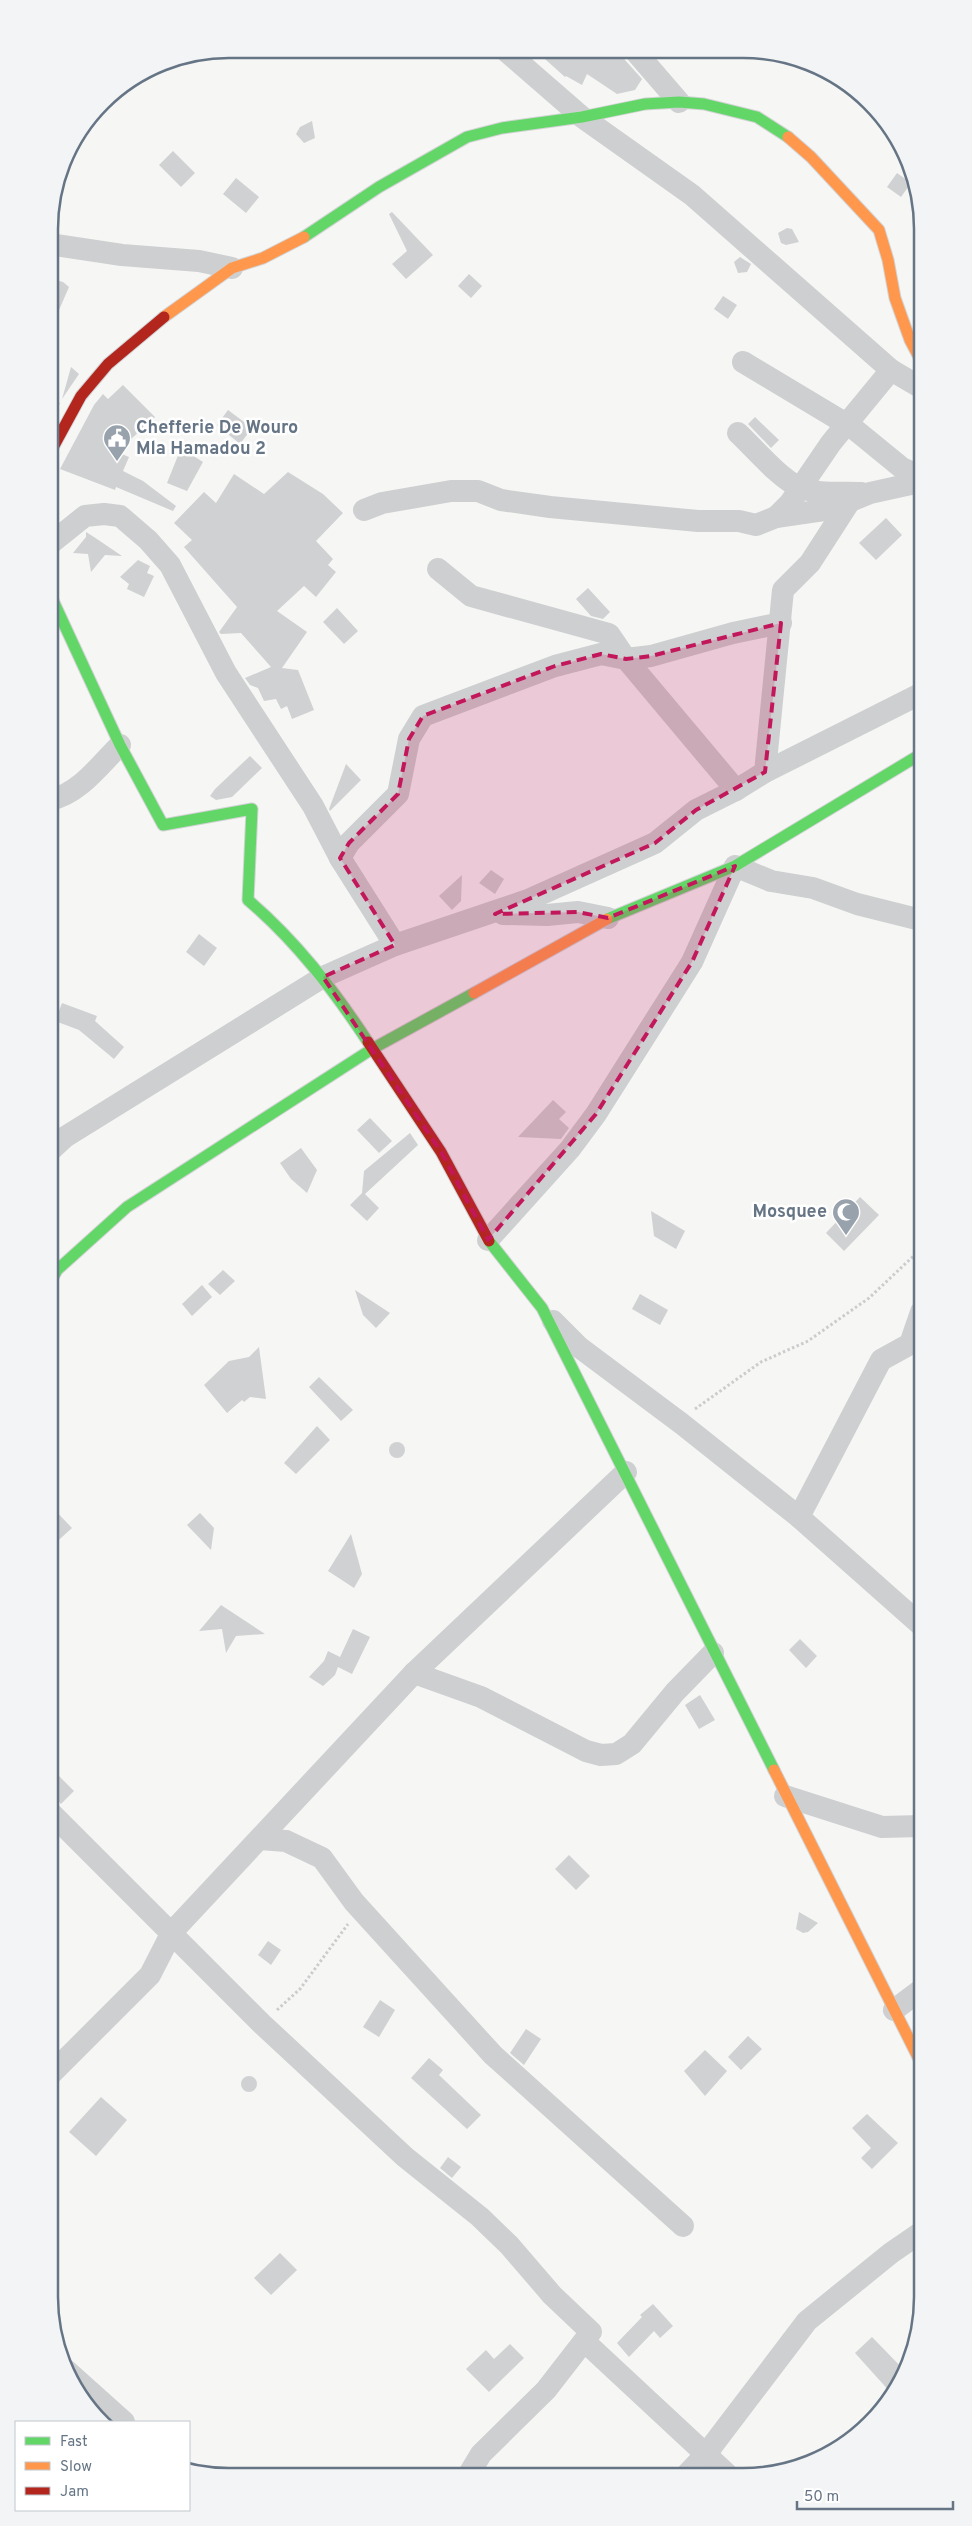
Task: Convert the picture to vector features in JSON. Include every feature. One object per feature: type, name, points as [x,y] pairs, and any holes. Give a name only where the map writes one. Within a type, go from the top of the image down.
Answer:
[{"type":"street","points":[[515,58],[582,116],[692,195],[891,370],[914,383]]},
{"type":"street","points":[[641,58],[679,102]]},
{"type":"street","points":[[58,438],[80,396],[108,364],[149,326],[232,268],[263,258],[305,237],[379,187],[467,137],[502,128],[645,104],[679,102],[704,104],[758,117],[789,137],[856,203],[879,230],[888,260],[895,298],[914,348]]},
{"type":"street","points":[[58,245],[122,255],[199,261],[232,268]]},
{"type":"street","points":[[743,362],[846,424],[902,468],[914,473]]},
{"type":"street","points":[[776,517],[846,424],[891,370]]},
{"type":"street","points":[[738,434],[799,487],[816,491],[870,493]]},
{"type":"street","points":[[364,510],[382,503],[451,490],[478,491],[501,500],[550,508],[698,521],[739,520],[756,525],[776,517],[830,509],[870,493],[914,483]]},
{"type":"street","points":[[765,772],[783,590],[810,564],[850,501]]},
{"type":"street","points":[[58,538],[85,516],[104,514],[120,516],[148,540],[170,565],[226,674],[313,806],[340,858],[395,945]]},
{"type":"street","points":[[438,569],[471,596],[610,634],[626,660],[736,790]]},
{"type":"street","points":[[58,611],[120,745],[164,825],[252,809],[248,900],[275,923],[323,977],[354,1019],[441,1152],[488,1240],[542,1308],[579,1348],[682,1424],[799,1518],[914,1619]]},
{"type":"street","points":[[340,858],[349,843],[398,794],[409,739],[423,716],[555,666],[601,654],[626,660],[651,656],[733,633],[781,623]]},
{"type":"street","points":[[58,1143],[64,1137],[323,977],[395,945],[528,900],[655,844],[696,810],[736,790],[765,772],[914,697]]},
{"type":"street","points":[[58,798],[63,797],[93,773],[120,745]]},
{"type":"street","points":[[58,1269],[126,1207],[372,1049],[608,918],[735,866],[914,758]]},
{"type":"street","points":[[735,866],[771,881],[813,888],[856,904],[914,918]]},
{"type":"street","points":[[488,1240],[570,1149],[596,1114],[692,962],[735,866]]},
{"type":"street","points":[[482,914],[547,915],[578,912],[608,918]]},
{"type":"street","points":[[542,1308],[562,1353],[626,1472],[713,1653],[914,2051]]},
{"type":"street","points":[[799,1518],[881,1360],[910,1344],[914,1332]]},
{"type":"street","points":[[58,2068],[150,1975],[172,1932],[414,1672],[626,1472]]},
{"type":"street","points":[[414,1672],[481,1697],[586,1751],[616,1754],[632,1744],[675,1692],[713,1653]]},
{"type":"street","points":[[786,1796],[882,1827],[914,1826]]},
{"type":"street","points":[[58,1820],[262,2024],[405,2157],[480,2217],[509,2245],[552,2294],[591,2332]]},
{"type":"street","points":[[260,1839],[286,1841],[322,1858],[354,1902],[493,2055],[683,2226]]},
{"type":"street","points":[[894,2010],[914,1995]]},
{"type":"street","points":[[693,2468],[706,2454],[807,2321],[891,2252],[914,2237]]},
{"type":"street","points":[[473,2468],[481,2454],[546,2390],[584,2341],[721,2468]]},
{"type":"street","points":[[81,2384],[123,2421]]},
{"type":"path","points":[[682,1424],[692,1411],[761,1362],[808,1341],[869,1298],[914,1256]]},
{"type":"path","points":[[262,2024],[300,1989],[310,1976],[350,1921],[354,1902]]},
{"type":"highlighted area","points":[[781,623],[765,772],[696,810],[655,843],[495,914],[578,912],[608,918],[735,866],[692,962],[596,1114],[488,1240],[441,1152],[323,977],[395,945],[340,858],[349,843],[398,794],[409,739],[423,716],[555,666],[601,654],[626,659],[651,656]]},
{"type":"building","points":[[544,58],[624,58],[642,79],[635,90],[617,94],[587,74],[582,85],[565,77]]},
{"type":"building","points":[[312,121],[315,138],[304,143],[296,134],[300,127]]},
{"type":"building","points":[[173,151],[195,173],[181,187],[159,165]]},
{"type":"building","points":[[897,173],[907,180],[909,186],[901,197],[887,187]]},
{"type":"building","points":[[236,178],[259,197],[246,213],[223,194]]},
{"type":"building","points":[[392,212],[433,255],[406,279],[392,264],[407,251],[389,214]]},
{"type":"building","points":[[787,228],[792,229],[799,242],[786,245],[781,243],[778,233]]},
{"type":"building","points":[[740,257],[751,264],[747,272],[738,273],[734,262]]},
{"type":"building","points":[[469,274],[482,286],[471,298],[458,286]]},
{"type":"building","points":[[58,281],[69,287],[58,312]]},
{"type":"building","points":[[723,296],[737,305],[728,319],[714,309]]},
{"type":"building","points":[[71,367],[79,374],[62,399]]},
{"type":"building","points":[[123,385],[155,417],[117,452],[129,457],[123,471],[143,481],[176,506],[173,511],[116,487],[115,490],[60,469],[94,405],[103,394],[108,399]]},
{"type":"building","points":[[228,410],[252,428],[240,444],[217,425]]},
{"type":"building","points":[[755,417],[779,440],[771,448],[748,424]]},
{"type":"building","points":[[181,448],[203,462],[187,491],[167,483]]},
{"type":"building","points":[[288,472],[323,494],[343,513],[316,541],[333,559],[328,565],[336,572],[316,597],[304,586],[277,611],[307,632],[282,668],[298,670],[314,710],[292,719],[287,706],[281,709],[276,699],[264,701],[258,688],[250,685],[245,678],[271,667],[241,633],[221,634],[219,632],[237,607],[184,547],[192,540],[174,523],[204,492],[216,503],[234,474],[264,494]]},
{"type":"building","points":[[886,518],[902,535],[876,560],[859,543]]},
{"type":"building","points":[[86,532],[122,556],[105,555],[91,572],[88,554],[73,553],[86,537]]},
{"type":"building","points":[[138,560],[150,566],[147,573],[154,576],[144,597],[127,589],[129,584],[120,577]]},
{"type":"building","points":[[588,588],[610,612],[603,619],[591,616],[576,599]]},
{"type":"building","points":[[337,608],[358,631],[344,644],[323,622]]},
{"type":"building","points":[[250,756],[262,768],[232,797],[216,800],[210,796],[215,789]]},
{"type":"building","points":[[346,764],[361,780],[330,811],[329,809]]},
{"type":"building","points":[[491,870],[504,879],[495,894],[479,883]]},
{"type":"building","points":[[462,875],[461,901],[452,910],[439,896]]},
{"type":"building","points":[[199,934],[217,948],[204,966],[186,952]]},
{"type":"building","points":[[62,1003],[97,1016],[95,1021],[124,1047],[114,1059],[79,1030],[58,1022],[58,1013]]},
{"type":"building","points":[[553,1100],[566,1112],[559,1119],[569,1128],[561,1139],[518,1137]]},
{"type":"building","points":[[370,1118],[392,1141],[379,1153],[357,1130]]},
{"type":"building","points":[[410,1133],[418,1145],[365,1194],[379,1208],[367,1221],[350,1205],[362,1193],[364,1171]]},
{"type":"building","points":[[301,1148],[317,1170],[307,1193],[291,1179],[280,1163]]},
{"type":"building","points":[[860,1197],[879,1215],[844,1251],[826,1233]]},
{"type":"building","points":[[651,1211],[685,1231],[676,1249],[654,1236]]},
{"type":"building","points":[[223,1270],[235,1281],[220,1295],[208,1284]]},
{"type":"building","points":[[202,1285],[212,1297],[192,1316],[182,1304]]},
{"type":"building","points":[[355,1290],[390,1313],[376,1328],[363,1315]]},
{"type":"building","points":[[640,1294],[668,1310],[660,1325],[632,1309]]},
{"type":"building","points":[[259,1347],[266,1399],[250,1397],[244,1402],[242,1400],[227,1413],[204,1385],[229,1361],[249,1357]]},
{"type":"building","points":[[319,1377],[353,1410],[341,1421],[309,1387]]},
{"type":"building","points":[[317,1426],[330,1440],[296,1474],[284,1463]]},
{"type":"building","points":[[394,1442],[400,1442],[405,1447],[403,1456],[394,1458],[389,1453],[389,1447]]},
{"type":"building","points":[[58,1513],[72,1528],[58,1541]]},
{"type":"building","points":[[200,1513],[214,1528],[211,1550],[187,1525]]},
{"type":"building","points":[[351,1534],[362,1574],[354,1588],[328,1571]]},
{"type":"building","points":[[221,1605],[265,1634],[236,1636],[226,1653],[222,1629],[199,1631]]},
{"type":"building","points":[[353,1629],[370,1637],[352,1674],[338,1667],[335,1675],[323,1686],[309,1677],[324,1661],[328,1651],[340,1657]]},
{"type":"building","points":[[800,1639],[817,1656],[806,1668],[789,1650]]},
{"type":"building","points":[[700,1695],[715,1720],[699,1729],[685,1705]]},
{"type":"building","points":[[58,1775],[74,1791],[61,1804],[58,1801]]},
{"type":"building","points":[[569,1855],[590,1876],[576,1890],[555,1869]]},
{"type":"building","points":[[799,1912],[818,1923],[808,1932],[803,1933],[796,1929]]},
{"type":"building","points":[[268,1941],[281,1950],[271,1965],[258,1955]]},
{"type":"building","points":[[380,2000],[395,2010],[379,2037],[363,2027]]},
{"type":"building","points":[[526,2029],[541,2039],[524,2065],[510,2053]]},
{"type":"building","points":[[748,2036],[762,2049],[741,2070],[728,2057]]},
{"type":"building","points":[[705,2050],[727,2071],[705,2096],[684,2071]]},
{"type":"building","points":[[429,2058],[443,2070],[439,2075],[481,2115],[467,2129],[411,2078]]},
{"type":"building","points":[[246,2076],[252,2076],[257,2081],[255,2090],[246,2092],[241,2087],[241,2081]]},
{"type":"building","points":[[101,2097],[127,2120],[96,2156],[69,2132]]},
{"type":"building","points":[[867,2114],[898,2143],[872,2169],[861,2158],[871,2148],[852,2128]]},
{"type":"building","points":[[448,2157],[461,2167],[452,2178],[440,2168]]},
{"type":"building","points":[[280,2253],[297,2270],[271,2295],[254,2278]]},
{"type":"building","points":[[653,2304],[673,2326],[660,2338],[654,2331],[629,2357],[617,2343],[642,2317],[640,2315]]},
{"type":"building","points":[[872,2337],[900,2366],[888,2389],[855,2353]]},
{"type":"building","points":[[510,2344],[524,2358],[489,2392],[466,2369],[486,2350],[494,2359]]},
{"type":"traffic: fast","points":[[304,237],[379,187],[467,137],[502,128],[582,117],[645,104],[679,102],[704,104],[757,117],[788,137]]},
{"type":"traffic: fast","points":[[58,611],[120,745],[163,825],[252,809],[248,900],[282,932],[313,966],[368,1042]]},
{"type":"traffic: fast","points":[[607,919],[735,866],[914,758]]},
{"type":"traffic: fast","points":[[58,1269],[127,1207],[372,1049],[474,993]]},
{"type":"traffic: fast","points":[[489,1241],[542,1308],[774,1770]]},
{"type":"traffic: slow","points":[[788,137],[811,157],[879,230],[888,260],[895,298],[914,348]]},
{"type":"traffic: slow","points":[[164,317],[232,268],[263,258],[304,237]]},
{"type":"traffic: slow","points":[[474,993],[607,919]]},
{"type":"traffic: slow","points":[[774,1770],[914,2049]]},
{"type":"traffic: jam","points":[[58,438],[81,396],[108,364],[164,317]]},
{"type":"traffic: jam","points":[[368,1042],[441,1152],[489,1241]]},
{"type":"place","name":"Chefferie De Wouro Mla Hamadou 2","points":[[117,462]]},
{"type":"place","name":"Mosquee","points":[[846,1236]]}]
